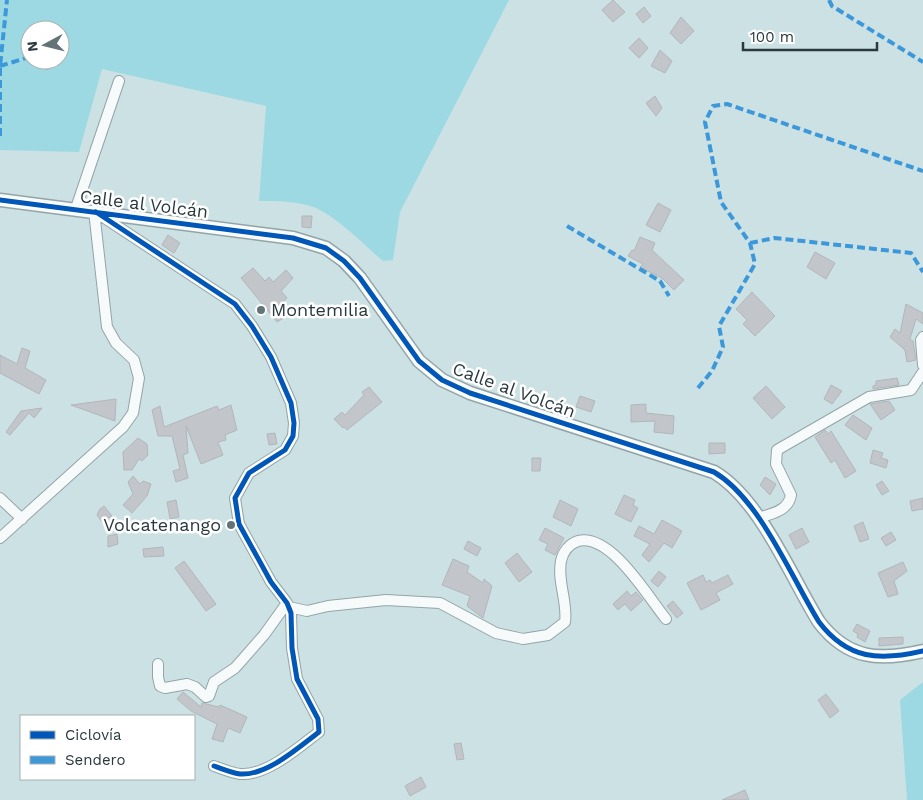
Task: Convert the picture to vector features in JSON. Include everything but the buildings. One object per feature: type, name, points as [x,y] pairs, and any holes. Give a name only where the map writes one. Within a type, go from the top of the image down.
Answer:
[{"type":"street","points":[[76,208],[119,80]]},
{"type":"street","name":"Calle al Volcán","points":[[0,200],[76,208],[293,238],[326,248],[355,272],[406,346],[425,367],[442,380],[479,396],[714,472],[739,491],[759,518],[819,622],[834,640],[852,650],[877,657],[894,657],[923,651]]},
{"type":"street","points":[[0,538],[123,427],[133,413],[139,378],[134,360],[116,343],[107,327],[94,211]]},
{"type":"street","points":[[94,211],[235,304],[252,326],[271,357],[291,403],[293,436],[285,450],[248,473],[235,498],[239,524],[271,582],[288,604],[297,679],[318,719],[319,732],[279,762],[258,771],[241,774],[214,766]]},
{"type":"street","points":[[923,337],[921,340],[923,365]]},
{"type":"street","points":[[759,518],[782,510],[790,500],[791,495],[776,464],[777,450],[869,397],[911,390],[923,372]]},
{"type":"street","points":[[0,498],[22,519]]},
{"type":"street","points":[[288,604],[307,611],[328,606],[386,600],[440,603],[496,633],[523,639],[533,639],[548,635],[564,622],[561,561],[569,546],[581,541],[601,544],[613,554],[666,620]]},
{"type":"street","points":[[158,664],[160,686],[165,688],[187,684],[195,687],[206,697],[209,696],[214,682],[235,668],[288,604]]},
{"type":"shaded area","points":[[0,0],[509,0],[400,212],[393,260],[383,261],[343,226],[316,208],[280,201],[259,201],[266,106],[102,69],[79,152],[0,150]]},
{"type":"shaded area","points":[[923,682],[923,800],[907,800],[900,700]]},
{"type":"marked path","points":[[0,136],[0,66],[7,0]]},
{"type":"marked path","points":[[829,0],[832,6],[923,62]]},
{"type":"marked path","points":[[0,66],[20,60]]},
{"type":"marked path","points":[[698,388],[712,371],[723,347],[719,326],[755,264],[750,243],[721,202],[705,122],[713,106],[727,104],[923,171]]},
{"type":"marked path","points":[[567,226],[660,281],[669,296]]},
{"type":"marked path","points":[[750,243],[775,238],[911,253],[923,272]]},
{"type":"cycle path","points":[[0,200],[293,238],[326,248],[344,261],[360,278],[419,361],[442,380],[470,393],[714,472],[731,484],[760,519],[808,604],[830,635],[853,651],[866,654],[893,656],[923,651]]},
{"type":"cycle path","points":[[96,212],[235,304],[252,326],[271,357],[291,403],[294,423],[293,436],[285,450],[249,473],[235,498],[239,524],[271,582],[287,603],[291,613],[292,648],[297,679],[318,719],[319,732],[272,766],[261,770],[240,774],[214,766]]},
{"type":"place","name":"Montemilia","points":[[261,310]]},
{"type":"place","name":"Volcatenango","points":[[231,525]]}]
